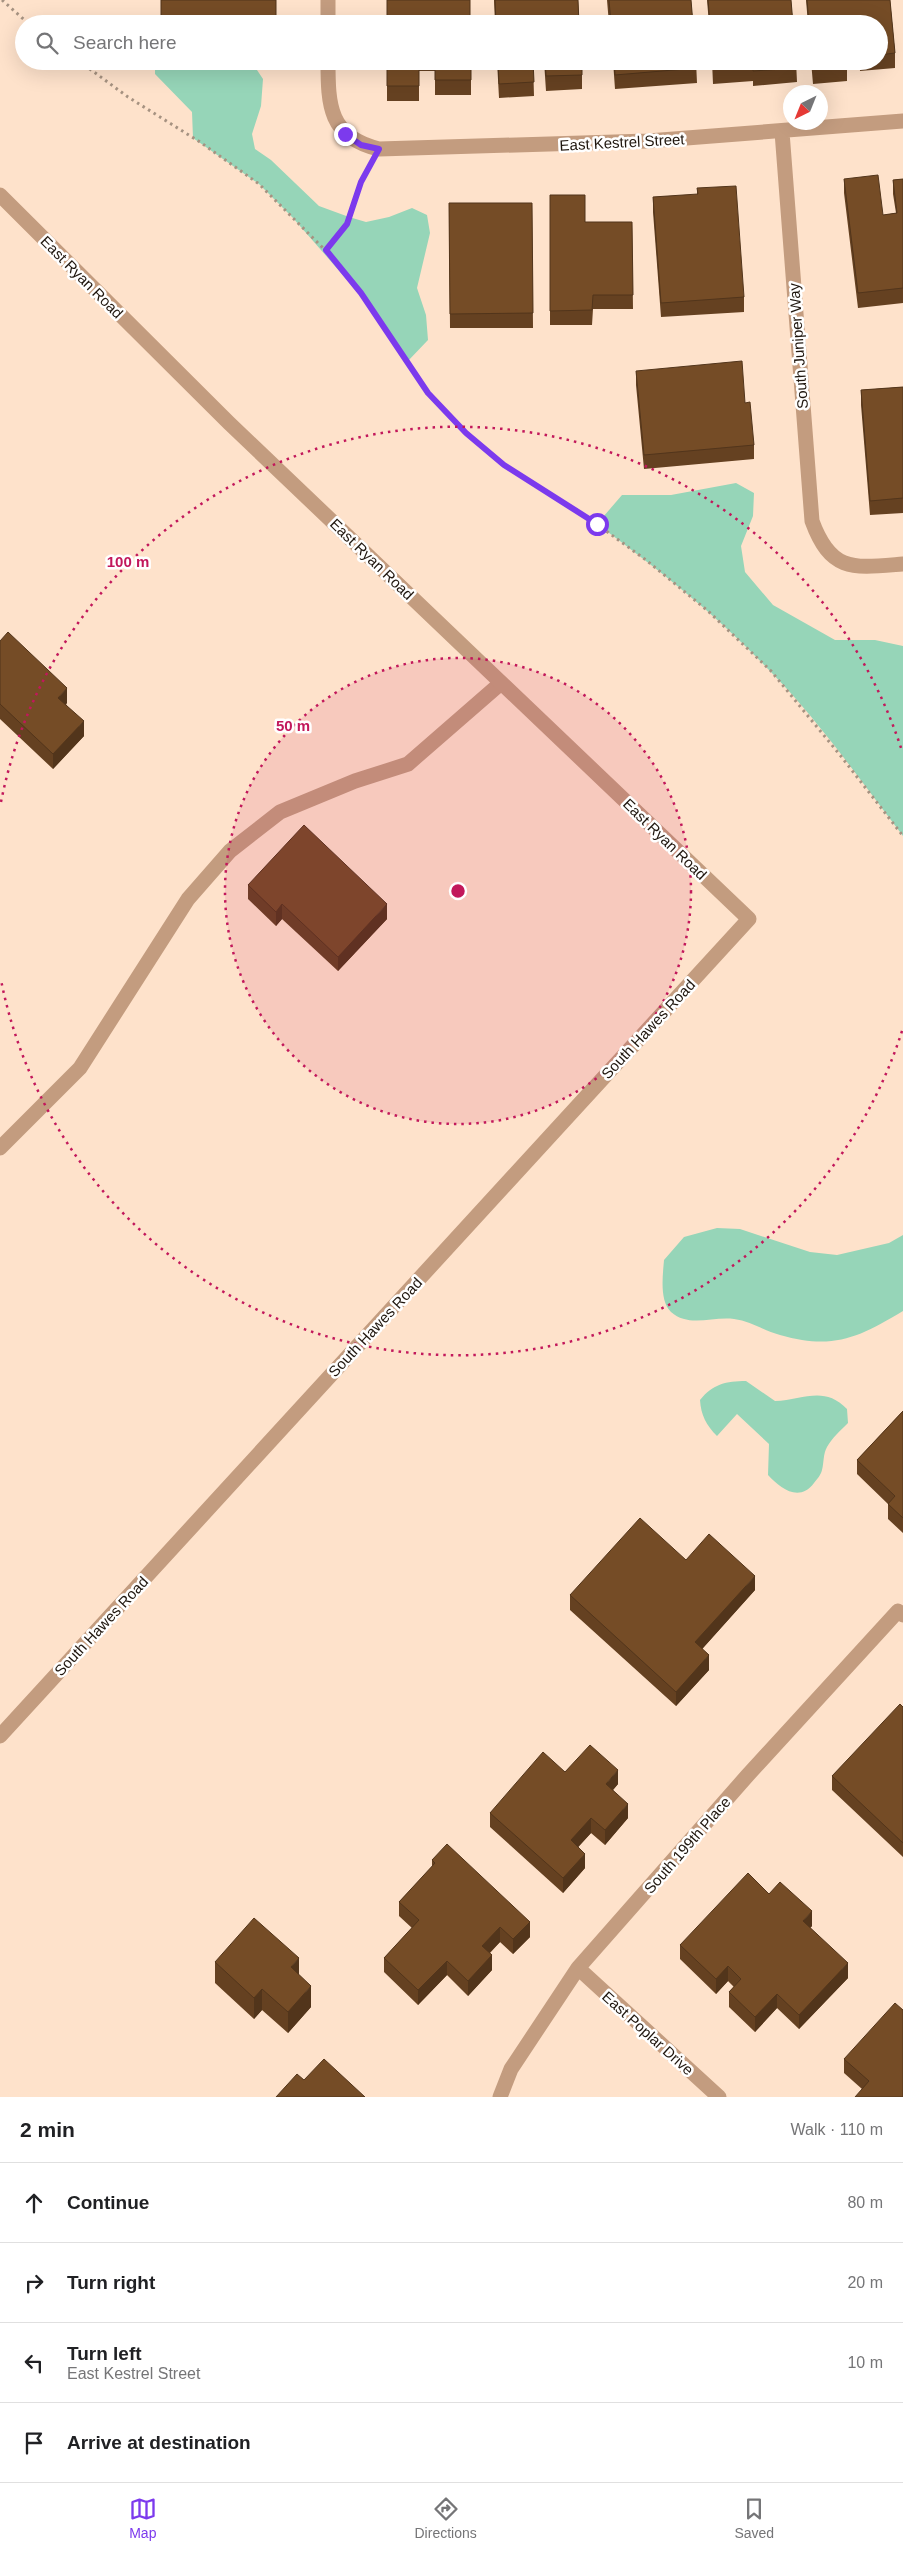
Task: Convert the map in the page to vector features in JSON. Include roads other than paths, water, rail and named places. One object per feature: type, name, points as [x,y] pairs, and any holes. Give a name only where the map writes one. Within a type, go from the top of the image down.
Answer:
[{"type":"street","points":[[328,0],[328,15]]},
{"type":"street","name":"East Kestrel Street","points":[[328,70],[328,99],[336,122],[345,134],[361,145],[379,149],[648,141],[782,132],[903,121]]},
{"type":"street","name":"South Juniper Way","points":[[782,132],[812,521],[820,543],[830,555],[843,564],[866,567],[903,564]]},
{"type":"street","name":"East Ryan Road","points":[[0,195],[229,423],[749,919]]},
{"type":"street","points":[[0,1148],[80,1068],[188,899],[230,851],[280,812],[355,782],[408,764],[501,683]]},
{"type":"street","name":"South Hawes Road","points":[[0,1736],[749,919]]},
{"type":"street","name":"South 199th Place","points":[[500,2097],[511,2070],[578,1968],[747,1776],[901,1613]]},
{"type":"street","name":"East Poplar Drive","points":[[578,1968],[719,2097]]}]
